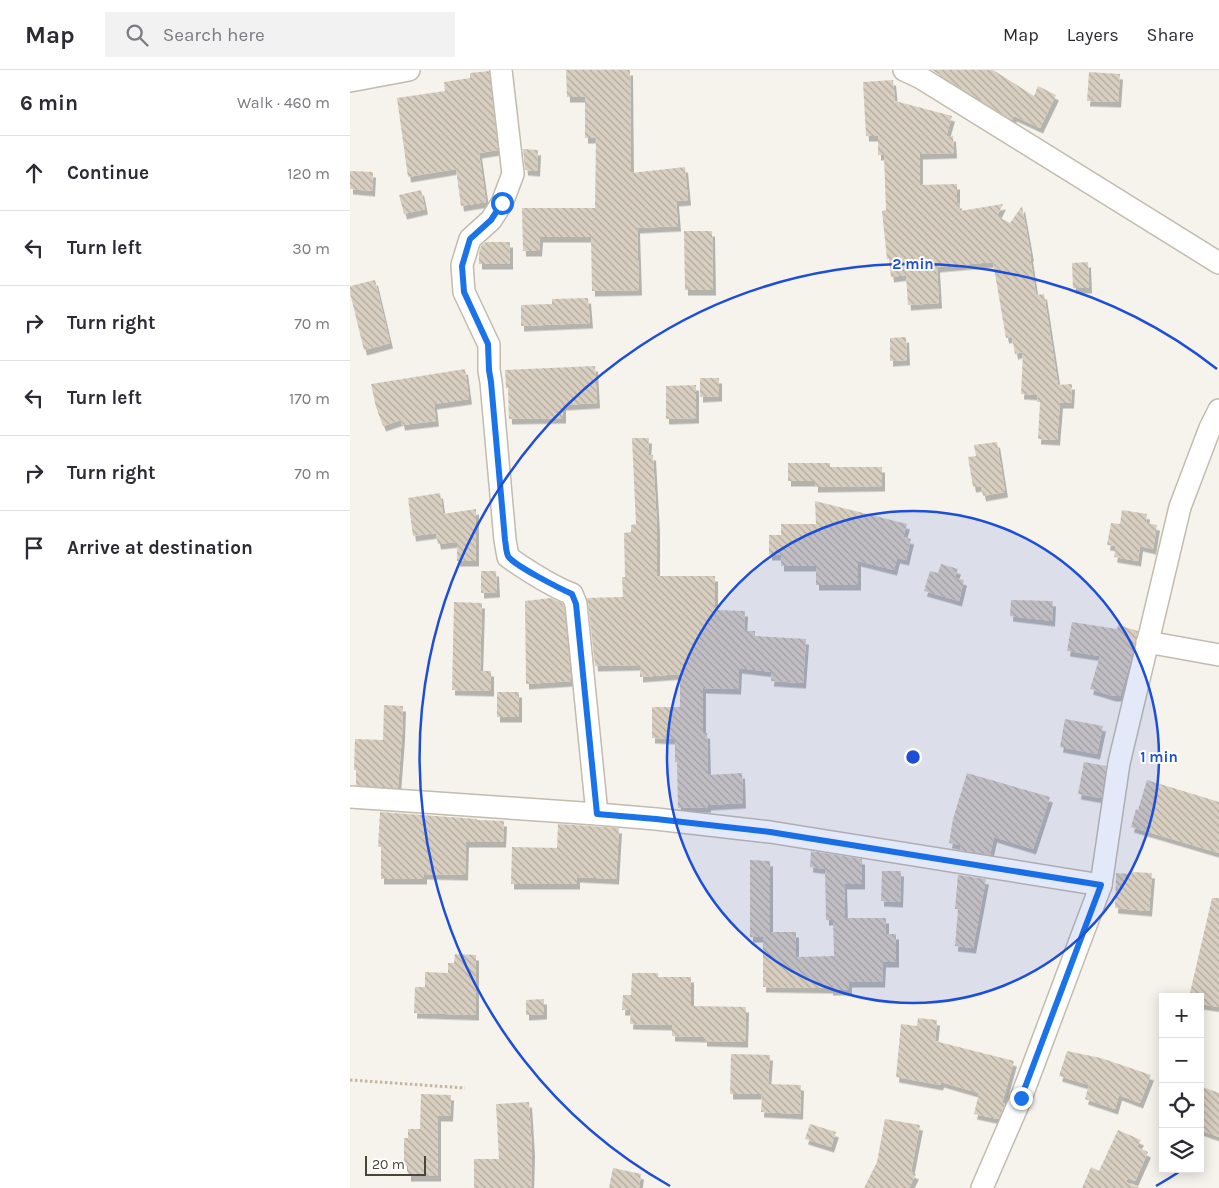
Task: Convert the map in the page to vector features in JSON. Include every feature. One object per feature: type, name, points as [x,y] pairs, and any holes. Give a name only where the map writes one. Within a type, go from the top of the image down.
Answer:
[{"type":"street","points":[[350,81],[387,72],[409,70]]},
{"type":"street","points":[[501,70],[512,174],[502,203],[491,220],[470,239],[462,266],[464,292],[488,344],[508,557],[562,590],[572,594],[576,604],[597,814]]},
{"type":"street","points":[[904,70],[930,84],[1219,263]]},
{"type":"street","points":[[982,1188],[1021,1098],[1101,885],[1119,763],[1180,507],[1210,428],[1219,410]]},
{"type":"street","points":[[1147,642],[1219,655]]},
{"type":"street","points":[[350,797],[597,814],[770,832],[1101,885]]},
{"type":"path","points":[[350,1080],[464,1088]]},
{"type":"building","points":[[566,70],[630,70],[631,173],[685,167],[688,200],[676,201],[678,226],[637,228],[639,290],[592,291],[591,237],[540,237],[539,251],[523,251],[522,208],[595,208],[596,138],[585,138],[585,97],[567,97]]},
{"type":"building","points":[[932,70],[993,70],[1034,96],[1038,86],[1056,95],[1040,128],[1014,116],[1012,120]]},
{"type":"building","points":[[489,71],[498,150],[479,153],[486,202],[461,206],[456,169],[408,177],[397,98],[445,91],[444,82],[470,78],[470,73]]},
{"type":"building","points":[[1089,72],[1120,74],[1118,102],[1087,101]]},
{"type":"building","points":[[893,80],[895,101],[952,116],[946,137],[953,136],[954,153],[920,154],[920,185],[957,184],[957,203],[959,203],[960,211],[1003,204],[997,216],[1010,223],[1022,206],[1036,295],[1044,294],[1058,385],[1072,384],[1071,403],[1060,403],[1057,440],[1038,439],[1040,402],[1037,402],[1038,395],[1021,394],[1023,352],[1015,354],[1012,337],[1006,338],[993,262],[937,267],[939,303],[908,305],[906,275],[891,277],[889,259],[887,259],[882,211],[886,210],[884,155],[878,155],[878,136],[866,136],[863,82]]},
{"type":"building","points":[[523,149],[538,150],[537,171],[525,170]]},
{"type":"building","points":[[350,171],[373,172],[372,191],[350,189]]},
{"type":"building","points":[[421,190],[425,209],[404,214],[399,195]]},
{"type":"building","points":[[684,231],[712,231],[713,290],[685,290]]},
{"type":"building","points":[[486,242],[510,242],[510,264],[479,264],[481,246]]},
{"type":"building","points":[[1088,262],[1089,288],[1073,288],[1072,263]]},
{"type":"building","points":[[375,280],[390,343],[364,350],[350,286]]},
{"type":"building","points":[[588,298],[590,323],[521,326],[521,305],[552,304],[552,299]]},
{"type":"building","points":[[906,337],[907,360],[890,361],[890,338]]},
{"type":"building","points":[[595,366],[597,403],[563,405],[563,418],[509,419],[508,388],[506,388],[505,370]]},
{"type":"building","points":[[465,369],[469,399],[434,404],[436,421],[402,425],[401,420],[383,426],[376,407],[371,384]]},
{"type":"building","points":[[700,378],[719,378],[719,396],[700,397]]},
{"type":"building","points":[[696,385],[696,418],[666,419],[666,386]]},
{"type":"building","points":[[632,438],[649,438],[648,455],[653,455],[657,527],[657,576],[715,576],[715,610],[745,611],[744,631],[755,631],[755,636],[806,639],[803,683],[771,681],[772,672],[739,668],[738,689],[703,688],[703,733],[707,733],[708,775],[742,773],[743,803],[678,808],[675,739],[652,738],[652,707],[680,707],[680,674],[640,677],[640,665],[595,666],[587,598],[623,597],[622,577],[625,577],[624,533],[631,532],[631,525],[636,524]]},
{"type":"building","points":[[997,442],[1005,492],[983,496],[981,486],[973,487],[968,457],[976,456],[974,445]]},
{"type":"building","points":[[788,463],[830,463],[830,467],[882,467],[882,486],[815,487],[815,481],[788,481]]},
{"type":"building","points":[[440,493],[443,514],[476,509],[476,561],[457,561],[457,542],[438,544],[436,533],[413,536],[408,498]]},
{"type":"building","points":[[815,501],[907,524],[903,537],[911,539],[906,560],[897,558],[894,570],[858,561],[858,585],[816,585],[816,566],[781,566],[781,555],[769,555],[769,535],[781,535],[781,524],[816,524]]},
{"type":"building","points":[[1122,510],[1147,514],[1146,523],[1157,525],[1153,549],[1140,546],[1138,561],[1114,557],[1116,546],[1107,545],[1111,523],[1120,524]]},
{"type":"building","points":[[941,564],[958,569],[955,578],[964,580],[959,601],[924,591],[930,571],[938,573]]},
{"type":"building","points":[[481,571],[496,571],[497,592],[481,593]]},
{"type":"building","points":[[551,598],[562,603],[564,607],[571,681],[526,684],[525,601]]},
{"type":"building","points":[[1011,600],[1053,601],[1052,621],[1010,616]]},
{"type":"building","points":[[454,602],[482,603],[480,671],[491,671],[491,691],[452,690]]},
{"type":"building","points":[[1072,622],[1117,629],[1118,625],[1138,631],[1120,696],[1113,696],[1090,689],[1100,656],[1067,651]]},
{"type":"building","points":[[497,692],[519,692],[519,717],[497,717]]},
{"type":"building","points":[[384,705],[403,706],[398,788],[356,785],[356,770],[354,770],[355,739],[383,740]]},
{"type":"building","points":[[1065,719],[1103,726],[1097,754],[1060,747]]},
{"type":"building","points":[[1084,762],[1106,766],[1101,798],[1078,794]]},
{"type":"building","points":[[967,773],[1050,797],[1033,849],[994,837],[990,855],[960,850],[960,845],[949,843],[953,819]]},
{"type":"building","points":[[1147,780],[1219,802],[1219,853],[1131,827]]},
{"type":"building","points":[[380,812],[504,821],[503,842],[466,842],[465,875],[424,874],[424,879],[381,879],[381,847],[378,847]]},
{"type":"building","points":[[558,824],[619,828],[616,879],[577,877],[577,884],[511,884],[512,847],[557,848]]},
{"type":"building","points":[[811,851],[862,859],[862,884],[844,884],[845,918],[886,918],[886,934],[896,934],[896,962],[883,962],[882,982],[849,982],[849,990],[763,987],[763,937],[750,937],[750,860],[770,861],[770,932],[796,932],[796,957],[834,956],[833,920],[826,920],[825,869],[810,867]]},
{"type":"building","points":[[882,871],[901,871],[900,902],[881,901]]},
{"type":"building","points":[[1130,872],[1152,873],[1149,911],[1115,908],[1116,873],[1130,874]]},
{"type":"building","points":[[958,875],[986,879],[973,948],[955,946],[958,909],[955,909]]},
{"type":"building","points":[[1212,898],[1219,898],[1219,1007],[1204,1005],[1204,993],[1190,993]]},
{"type":"building","points":[[455,954],[476,955],[476,1015],[414,1013],[415,987],[425,987],[425,972],[448,973],[448,963],[454,963]]},
{"type":"building","points":[[632,973],[658,973],[658,977],[691,977],[691,1006],[746,1007],[745,1042],[704,1041],[704,1037],[672,1036],[672,1025],[630,1024],[631,1010],[622,1010],[623,995],[631,995]]},
{"type":"building","points":[[544,999],[544,1014],[526,1015],[526,1000]]},
{"type":"building","points":[[918,1018],[937,1020],[935,1041],[1014,1061],[1002,1103],[1005,1104],[998,1119],[974,1114],[979,1093],[941,1082],[940,1085],[896,1077],[901,1024],[917,1026]]},
{"type":"building","points":[[1067,1051],[1101,1058],[1151,1075],[1140,1103],[1119,1095],[1115,1109],[1085,1099],[1089,1085],[1059,1076]]},
{"type":"building","points":[[731,1054],[770,1055],[768,1084],[801,1085],[800,1114],[761,1112],[762,1094],[730,1094]]},
{"type":"building","points":[[1204,1087],[1219,1093],[1219,1137],[1204,1131]]},
{"type":"building","points":[[421,1094],[451,1095],[450,1116],[438,1116],[438,1176],[408,1176],[408,1166],[404,1166],[404,1138],[408,1138],[408,1129],[420,1129]]},
{"type":"building","points":[[529,1102],[532,1150],[531,1188],[474,1188],[474,1159],[499,1159],[496,1104]]},
{"type":"building","points":[[885,1119],[920,1125],[911,1172],[916,1174],[909,1188],[864,1188],[877,1162]]},
{"type":"building","points":[[810,1124],[836,1132],[831,1147],[805,1139]]},
{"type":"building","points":[[1118,1130],[1141,1140],[1137,1147],[1148,1152],[1135,1181],[1128,1178],[1126,1182],[1139,1188],[1082,1188],[1091,1167],[1099,1171]]},
{"type":"building","points":[[613,1168],[641,1174],[639,1188],[609,1188]]},
{"type":"route","points":[[502,203],[491,220],[470,239],[462,266],[464,292],[488,344],[508,557],[562,590],[572,594],[576,604],[597,814],[770,832],[1101,885],[1021,1098]]}]
